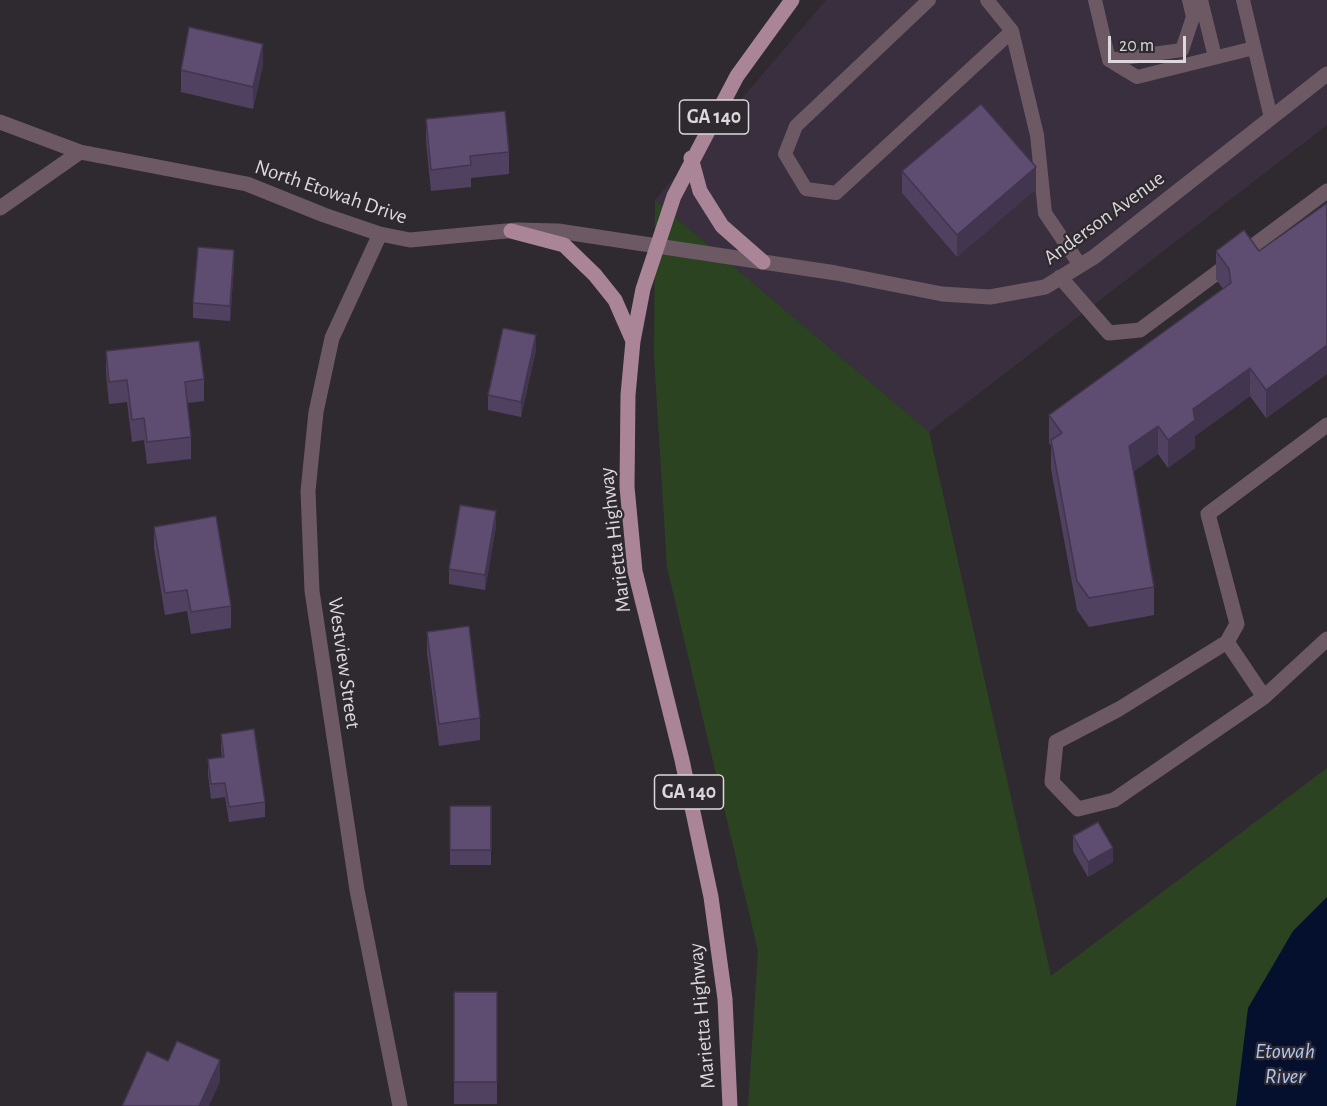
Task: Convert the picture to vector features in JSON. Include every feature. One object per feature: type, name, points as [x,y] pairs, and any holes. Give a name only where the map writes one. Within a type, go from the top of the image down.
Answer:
[{"type":"main road","name":"Marietta Highway","points":[[730,1106],[725,999],[711,897],[682,760],[635,571],[626,449],[633,341],[643,289],[674,196],[691,158],[737,76],[792,0]]},
{"type":"main road","points":[[691,158],[700,191],[723,226],[764,262]]},
{"type":"main road","points":[[511,231],[564,245],[595,274],[615,300],[633,341]]},
{"type":"street","name":"Anderson Avenue","points":[[656,246],[764,262],[942,294],[981,297],[1045,287],[1080,265],[1327,74]]},
{"type":"street","name":"North Etowah Drive","points":[[0,122],[80,152],[247,184],[380,234],[411,240],[511,231],[558,231],[656,246]]},
{"type":"street","points":[[0,208],[80,152]]},
{"type":"street","points":[[1060,277],[1109,333],[1140,330],[1327,191]]},
{"type":"street","name":"Westview Street","points":[[380,234],[332,338],[316,412],[308,491],[312,591],[351,855],[400,1106]]},
{"type":"street","points":[[1327,425],[1208,514],[1237,624],[1227,642],[1119,709],[1056,742],[1052,782],[1078,809],[1114,800],[1264,697],[1327,639]]},
{"type":"street","points":[[1227,642],[1264,697]]},
{"type":"lane","points":[[929,0],[796,126],[785,154],[806,189],[836,193],[1012,31]]},
{"type":"lane","points":[[987,0],[1012,31],[1036,135],[1045,213],[1080,265]]},
{"type":"lane","points":[[1095,0],[1109,60],[1137,77],[1254,48]]},
{"type":"lane","points":[[1109,60],[1182,50],[1193,16],[1189,0]]},
{"type":"lane","points":[[1201,0],[1215,57]]},
{"type":"lane","points":[[1243,0],[1271,118]]},
{"type":"shaded area","points":[[826,0],[1327,0],[1327,125],[929,432],[655,200]]},
{"type":"green space","points":[[655,200],[929,432],[1051,976],[1327,768],[1327,1106],[748,1106],[758,951],[667,567],[654,357]]},
{"type":"water","name":"Etowah River","points":[[1327,897],[1327,1106],[1236,1106],[1248,1008],[1293,931]]},
{"type":"building","points":[[189,27],[263,44],[253,87],[181,70]]},
{"type":"building","points":[[981,104],[1036,167],[957,235],[902,171]]},
{"type":"building","points":[[505,111],[509,152],[470,156],[471,165],[431,170],[426,119]]},
{"type":"building","points":[[1327,203],[1327,345],[1266,390],[1250,368],[1193,409],[1195,420],[1168,440],[1158,426],[1129,446],[1154,587],[1089,598],[1077,581],[1051,440],[1062,433],[1049,415],[1231,283],[1229,269],[1216,251],[1244,230],[1259,251]]},
{"type":"building","points":[[198,247],[234,250],[230,306],[193,303]]},
{"type":"building","points":[[503,328],[536,335],[521,402],[488,395]]},
{"type":"building","points":[[199,341],[204,379],[185,382],[191,437],[147,442],[144,418],[132,420],[127,380],[109,382],[106,351]]},
{"type":"building","points":[[460,505],[496,511],[485,575],[449,569]]},
{"type":"building","points":[[216,516],[231,606],[191,612],[187,590],[165,593],[154,527]]},
{"type":"building","points":[[469,626],[480,718],[439,724],[427,632]]},
{"type":"building","points":[[254,729],[265,802],[229,807],[225,783],[211,784],[208,759],[224,757],[221,734]]},
{"type":"building","points":[[450,806],[491,806],[491,850],[450,850]]},
{"type":"building","points":[[1098,822],[1113,848],[1088,862],[1073,836]]},
{"type":"building","points":[[454,992],[497,992],[497,1082],[454,1082]]},
{"type":"building","points":[[177,1041],[220,1060],[199,1106],[122,1106],[147,1051],[168,1061]]}]
